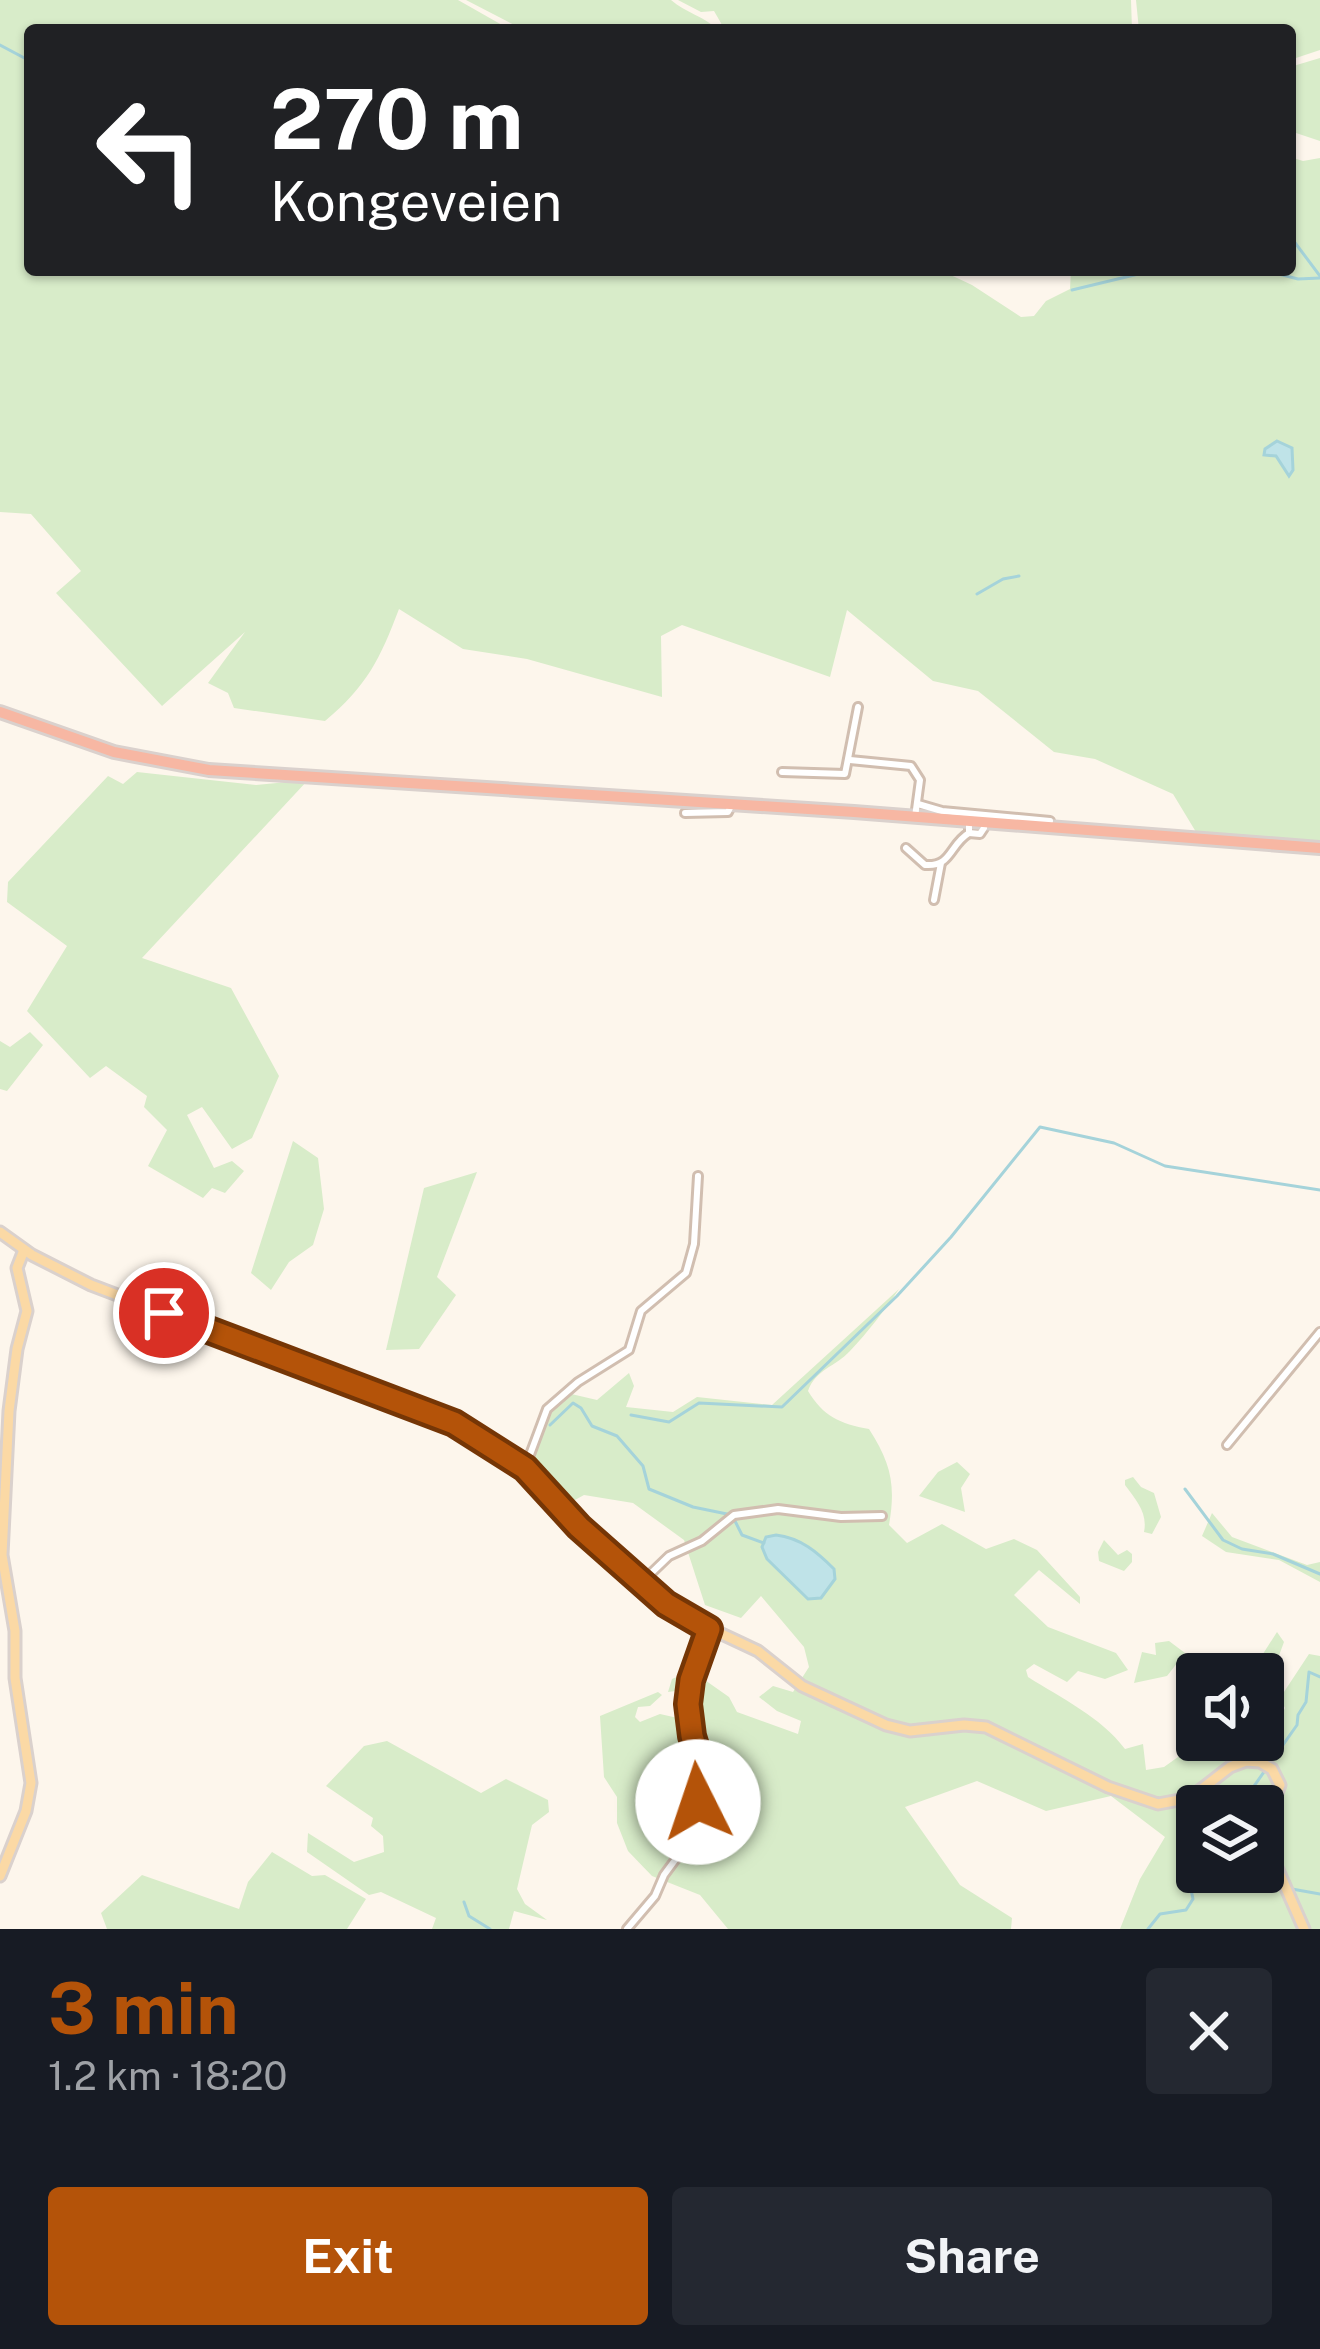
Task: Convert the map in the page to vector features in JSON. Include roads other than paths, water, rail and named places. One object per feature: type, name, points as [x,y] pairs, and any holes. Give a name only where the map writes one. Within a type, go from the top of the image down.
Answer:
[{"type":"highway","points":[[0,712],[83,743],[209,770],[685,812],[732,804],[916,810],[969,827],[1320,848]]},
{"type":"main road","points":[[0,1232],[24,1250],[106,1291],[438,1414],[525,1468],[579,1527],[682,1616],[758,1651],[791,1681],[892,1727],[910,1731],[986,1727],[1149,1803],[1176,1803]]},
{"type":"main road","points":[[0,1876],[26,1811],[31,1783],[2,1555],[14,1370],[27,1311],[17,1268],[24,1250]]},
{"type":"main road","points":[[1208,1785],[1240,1762],[1268,1766],[1277,1785]]},
{"type":"main road","points":[[1284,1886],[1300,1927]]},
{"type":"street","points":[[782,772],[843,776],[858,706]]},
{"type":"street","points":[[850,760],[911,766],[920,780],[916,810],[1050,821]]},
{"type":"street","points":[[906,848],[925,865],[941,863],[950,858],[969,827],[978,835],[984,828]]},
{"type":"street","points":[[934,900],[941,863]]},
{"type":"street","points":[[525,1468],[547,1409],[629,1350],[641,1311],[686,1273],[694,1244],[698,1176]]},
{"type":"street","points":[[1227,1444],[1320,1332]]},
{"type":"street","points":[[642,1582],[668,1556],[702,1541],[734,1515],[778,1508],[842,1517],[882,1516]]},
{"type":"street","points":[[627,1929],[656,1896],[678,1856],[677,1818],[707,1789],[688,1704],[709,1629]]},
{"type":"water","points":[[1277,441],[1292,448],[1289,476],[1276,456],[1264,455]]},
{"type":"water","points":[[776,1535],[808,1547],[834,1569],[835,1579],[821,1598],[808,1599],[767,1559],[762,1547],[766,1537]]},
{"type":"waterway","points":[[0,45],[24,58]]},
{"type":"waterway","points":[[1296,244],[1320,276]]},
{"type":"waterway","points":[[1072,290],[1130,276]]},
{"type":"waterway","points":[[1286,276],[1320,278]]},
{"type":"waterway","points":[[977,594],[1019,576]]},
{"type":"waterway","points":[[631,1415],[669,1422],[699,1403],[782,1407],[897,1296],[1040,1127],[1114,1143],[1165,1166],[1320,1190]]},
{"type":"waterway","points":[[550,1425],[573,1403],[592,1426],[617,1436],[643,1466],[649,1489],[693,1507],[727,1514]]},
{"type":"waterway","points":[[1185,1489],[1223,1540],[1320,1574]]},
{"type":"waterway","points":[[734,1519],[742,1535],[764,1543]]},
{"type":"waterway","points":[[1255,1785],[1297,1725],[1306,1702],[1309,1672],[1320,1677]]},
{"type":"waterway","points":[[1292,1889],[1320,1894]]},
{"type":"waterway","points":[[1148,1929],[1160,1914],[1186,1910],[1192,1893]]},
{"type":"waterway","points":[[464,1902],[469,1916],[490,1929]]}]
